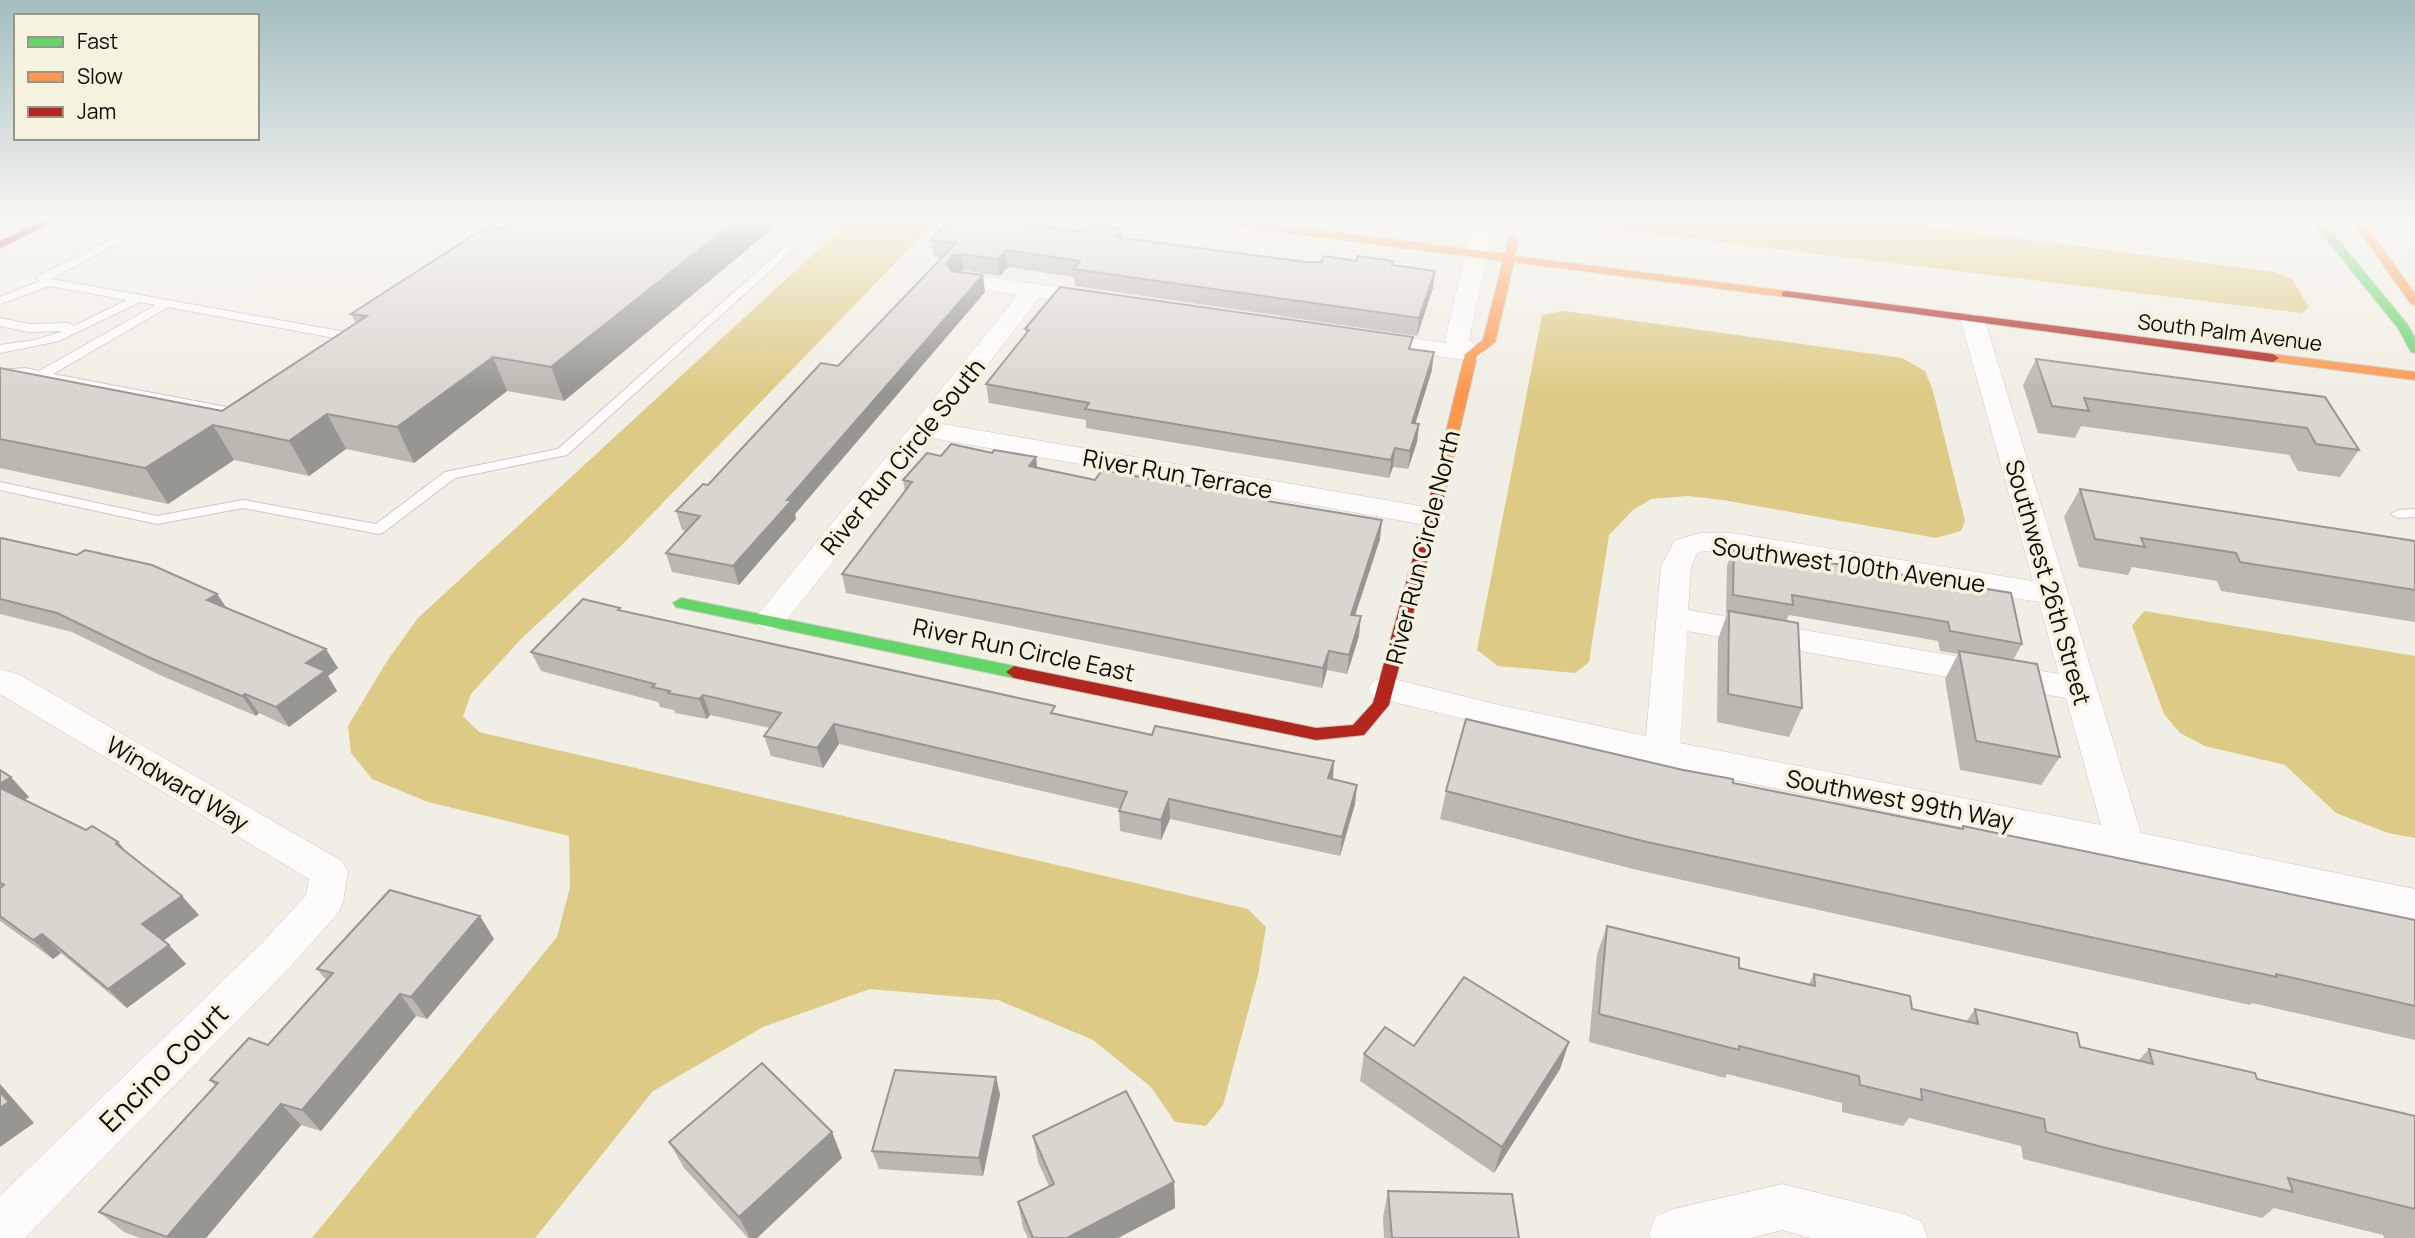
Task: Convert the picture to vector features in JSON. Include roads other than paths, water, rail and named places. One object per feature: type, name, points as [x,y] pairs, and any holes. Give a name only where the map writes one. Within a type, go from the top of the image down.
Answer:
[{"type":"street","points":[[1471,354],[1457,340],[1480,277]]},
{"type":"street","name":"River Run Circle North","points":[[1358,731],[1381,705],[1432,517],[1471,354],[1489,342],[1505,277]]},
{"type":"street","name":"South Palm Avenue","points":[[1648,277],[1973,321],[2415,376]]},
{"type":"street","points":[[2362,277],[2403,327],[2415,350]]},
{"type":"street","points":[[2397,277],[2415,302]]},
{"type":"street","points":[[963,281],[1115,303]]},
{"type":"street","name":"River Run Circle South","points":[[770,620],[1033,291]]},
{"type":"street","name":"Southwest 26th Street","points":[[1973,321],[2124,844]]},
{"type":"street","points":[[1348,337],[1471,354]]},
{"type":"street","points":[[2391,348],[2415,350]]},
{"type":"street","name":"River Run Terrace","points":[[925,429],[1432,517]]},
{"type":"street","name":"Southwest 100th Avenue","points":[[1662,752],[1676,567],[1685,547],[1701,542],[1732,542],[2052,594]]},
{"type":"street","name":"River Run Circle East","points":[[681,603],[1316,734],[1358,731]]},
{"type":"street","points":[[1672,618],[2080,689]]},
{"type":"street","name":"Windward Way","points":[[0,681],[8,683],[329,872],[324,902]]},
{"type":"street","name":"Southwest 99th Way","points":[[1385,689],[1450,707],[1662,752],[2415,905]]},
{"type":"street","name":"Encino Court","points":[[0,1229],[277,954],[324,902]]},
{"type":"street","points":[[1673,1233],[1782,1207],[1904,1238]]},
{"type":"lane","points":[[45,277],[43,278],[48,282],[137,299],[361,335],[336,352]]},
{"type":"lane","points":[[0,486],[156,520],[243,503],[379,529],[450,475],[562,452],[758,277]]},
{"type":"lane","points":[[0,301],[48,282]]},
{"type":"lane","points":[[0,349],[27,348],[68,335],[137,299]]},
{"type":"lane","points":[[41,375],[166,304]]},
{"type":"lane","points":[[0,322],[41,328],[86,326]]},
{"type":"lane","points":[[0,374],[25,372],[242,414],[253,407]]},
{"type":"lane","points":[[2398,514],[2415,513]]}]
